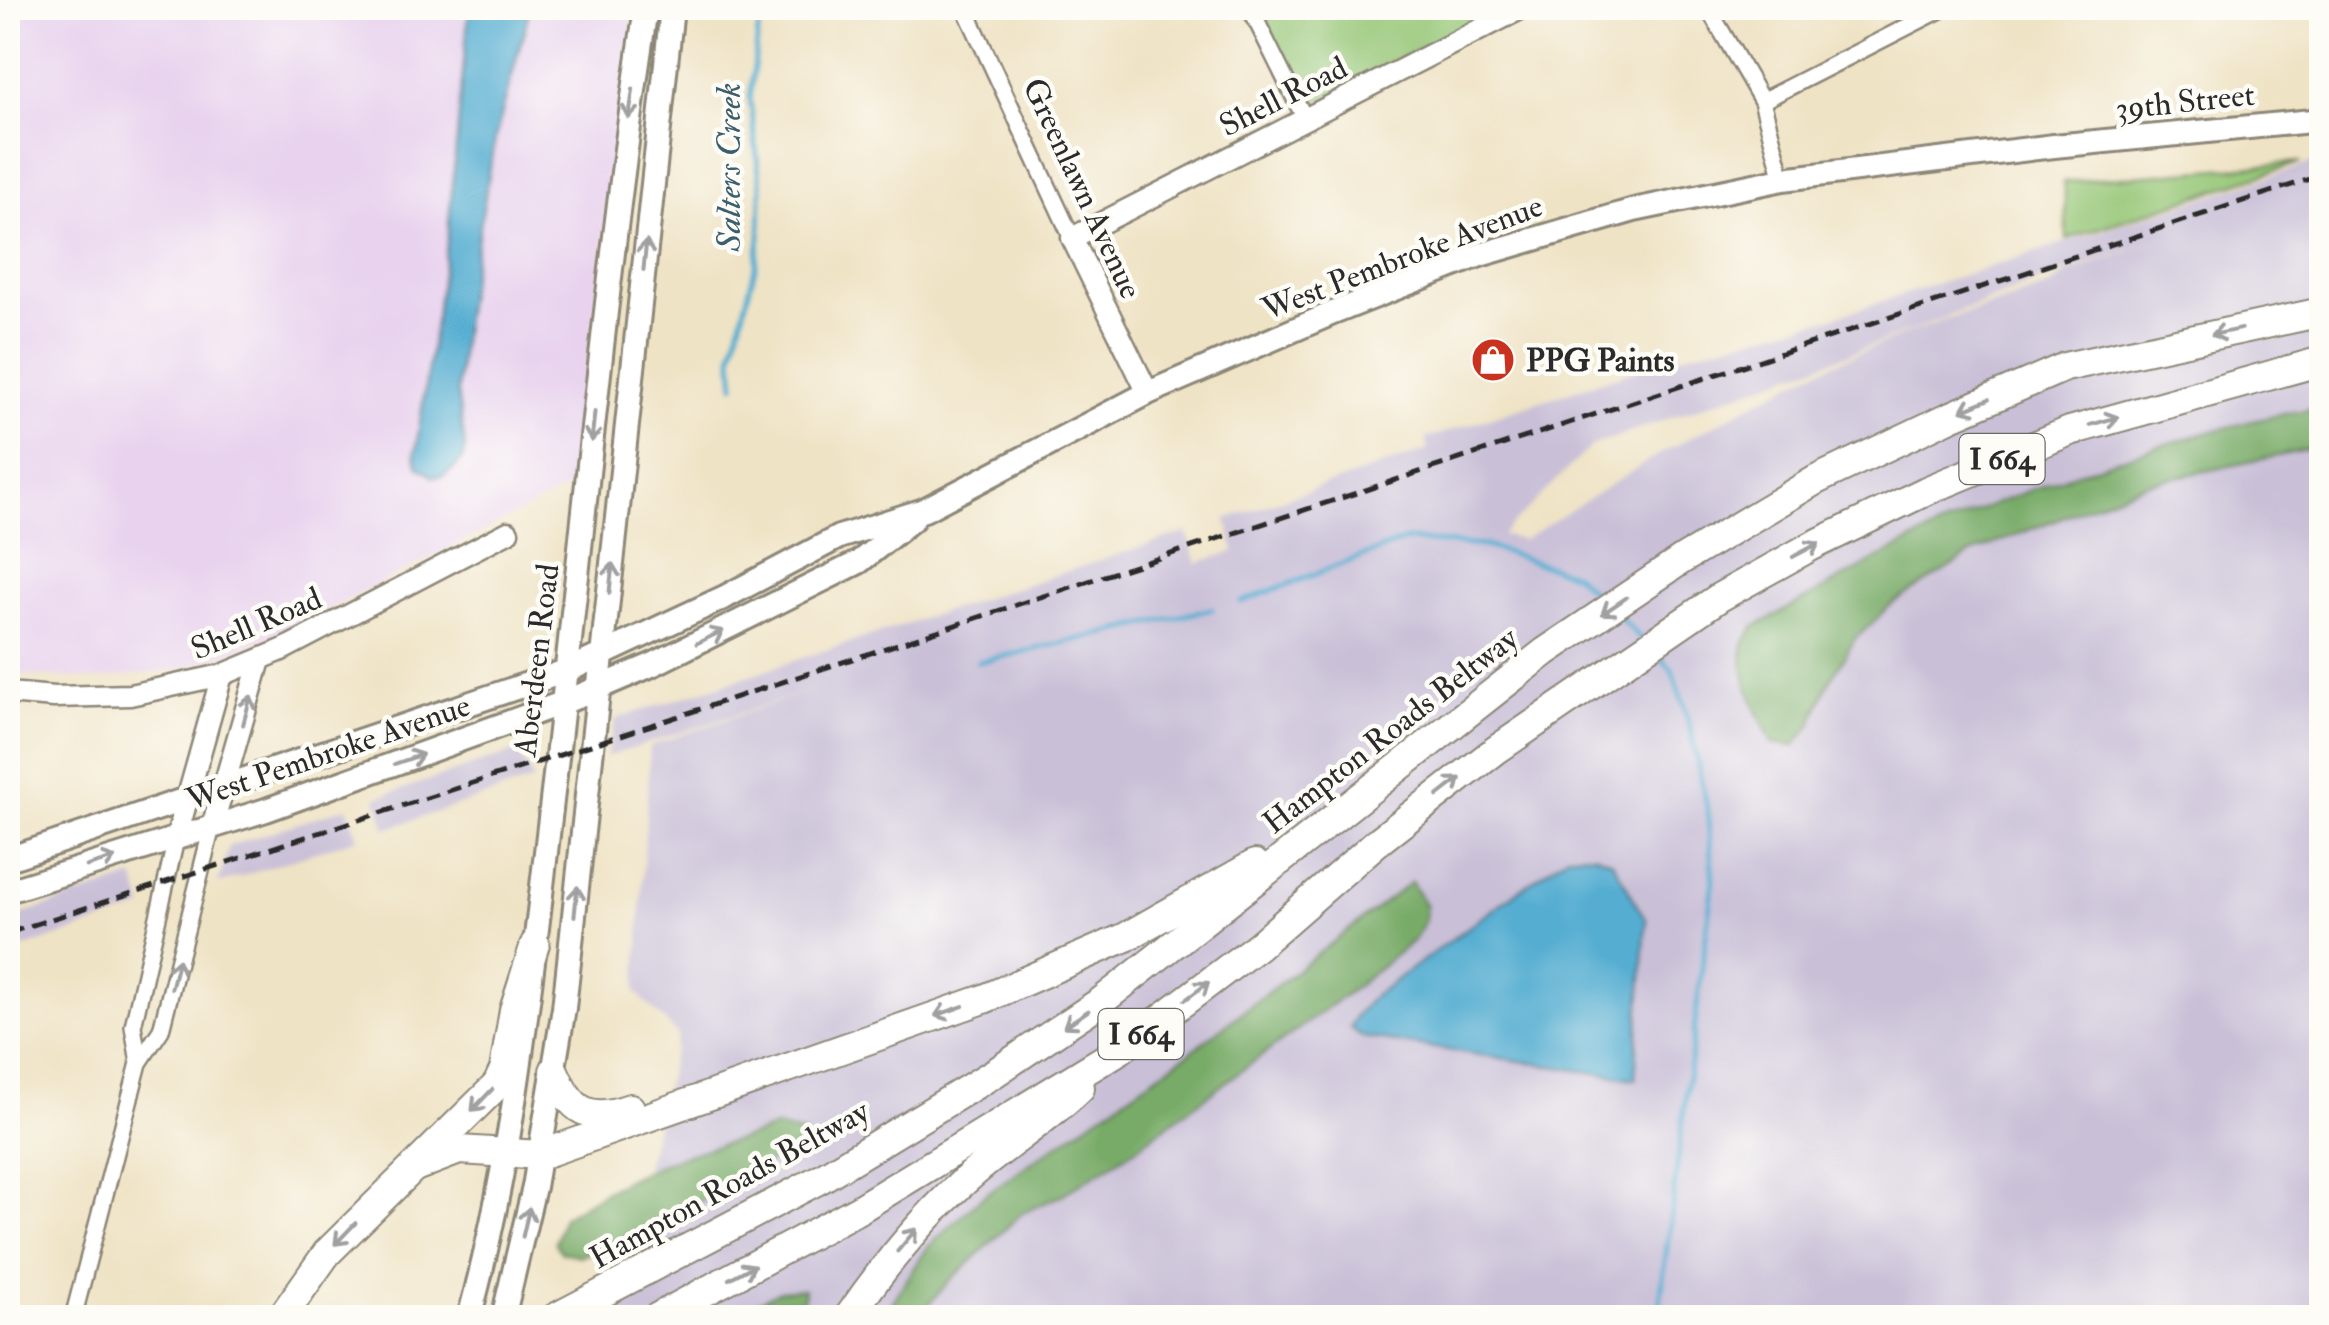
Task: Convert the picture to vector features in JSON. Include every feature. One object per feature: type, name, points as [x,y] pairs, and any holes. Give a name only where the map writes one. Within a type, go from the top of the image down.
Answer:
[{"type":"highway","name":"Hampton Roads Beltway","points":[[554,1318],[820,1179],[996,1072],[1103,1000],[1545,652],[1684,559],[1816,480],[1949,416],[2065,367],[2322,312]]},
{"type":"highway","name":"I 664","points":[[656,1318],[859,1209],[1120,1049],[1258,945],[1391,832],[1584,688],[1720,597],[1810,547],[1926,491],[2070,430],[2315,363]]},
{"type":"highway","points":[[415,1167],[453,1151],[540,1156],[984,999],[1126,936],[1318,830]]},
{"type":"highway","points":[[281,1318],[327,1252],[484,1099],[502,1076],[514,1010],[535,944]]},
{"type":"highway","points":[[848,1318],[920,1224],[976,1171],[1057,1110],[1120,1049]]},
{"type":"highway","points":[[554,1071],[570,1102],[602,1116],[704,1083],[805,1060]]},
{"type":"main road","name":"Aberdeen Road","points":[[469,1318],[506,1153],[535,944],[569,670],[614,227],[646,8]]},
{"type":"main road","name":"Aberdeen Road","points":[[502,1318],[540,1156],[570,957],[672,8]]},
{"type":"main road","name":"39th Street","points":[[2054,146],[2322,120]]},
{"type":"main road","name":"West Pembroke Avenue","points":[[8,859],[569,670],[839,537],[924,510],[1148,393],[1480,255],[1634,210],[1783,178],[2054,146]]},
{"type":"main road","name":"West Pembroke Avenue","points":[[8,891],[212,827],[564,702],[654,664],[858,562],[924,510]]},
{"type":"street","name":"Greenlawn Avenue","points":[[965,8],[1148,393]]},
{"type":"street","points":[[1250,8],[1305,120]]},
{"type":"street","name":"Shell Road","points":[[1072,238],[1522,8]]},
{"type":"street","points":[[1708,8],[1762,102],[1783,178]]},
{"type":"street","points":[[1762,102],[1944,8]]},
{"type":"street","name":"Shell Road","points":[[8,693],[54,697],[130,695],[222,675],[260,660],[508,532]]},
{"type":"street","points":[[73,1318],[138,1063],[161,1030],[212,827],[260,660]]},
{"type":"street","points":[[138,1063],[133,1026],[176,839],[222,675]]},
{"type":"shaded area","points":[[8,8],[634,8],[572,486],[294,627],[218,658],[179,669],[96,679],[8,674]]},
{"type":"shaded area","points":[[2321,160],[2321,1317],[609,1317],[678,1035],[636,992],[650,746],[829,684],[606,757],[616,719],[1187,532],[1197,563],[1235,551],[1226,519],[1428,450],[1425,439],[1685,354],[1830,318]],"holes":[[[2176,235],[2069,272],[2050,286],[1912,331],[1809,374],[1656,456],[1523,540],[1502,535],[1591,446],[2074,268]]]},
{"type":"shaded area","points":[[517,751],[534,780],[386,829],[376,798]]},
{"type":"shaded area","points":[[347,807],[358,838],[218,884],[229,846]]},
{"type":"shaded area","points":[[134,877],[144,908],[8,953],[8,919]]},
{"type":"green space","points":[[1259,8],[1498,8],[1309,107]]},
{"type":"green space","points":[[2301,162],[2067,239],[2064,182]]},
{"type":"green space","points":[[2321,407],[2321,447],[2148,483],[1976,551],[1893,603],[1855,639],[1829,682],[1811,726],[1794,746],[1772,743],[1752,697],[1742,660],[1754,627],[1919,537],[1987,507],[2177,441]]},
{"type":"green space","points":[[1411,882],[1426,906],[1425,920],[1415,939],[1129,1153],[1062,1195],[1022,1213],[917,1317],[883,1317],[928,1247],[983,1196],[1188,1054]]},
{"type":"green space","points":[[775,1127],[805,1134],[796,1147],[697,1203],[612,1245],[580,1256],[561,1252],[555,1243],[563,1217],[616,1186],[672,1160]]},
{"type":"green space","points":[[804,1289],[803,1301],[791,1317],[731,1317],[780,1291]]},
{"type":"water","points":[[469,8],[530,8],[495,139],[464,317],[457,391],[465,446],[463,458],[443,476],[433,477],[418,466],[415,455],[447,243]]},
{"type":"water","points":[[1594,854],[1612,861],[1646,920],[1635,1079],[1363,1037],[1350,1028],[1374,996],[1568,855]]},
{"type":"waterway","name":"Salters Creek","points":[[735,385],[732,356],[760,238],[761,189],[750,99],[761,8]]},
{"type":"waterway","points":[[1241,602],[1406,540],[1486,546],[1575,575],[1603,602]]},
{"type":"waterway","points":[[978,662],[1212,609]]},
{"type":"waterway","points":[[1618,616],[1642,640]]},
{"type":"waterway","points":[[1653,651],[1672,669],[1689,723],[1707,807],[1713,880],[1658,1318]]},
{"type":"railway","points":[[8,933],[2322,175]]},
{"type":"place","name":"PPG Paints","points":[[1493,360]]}]
